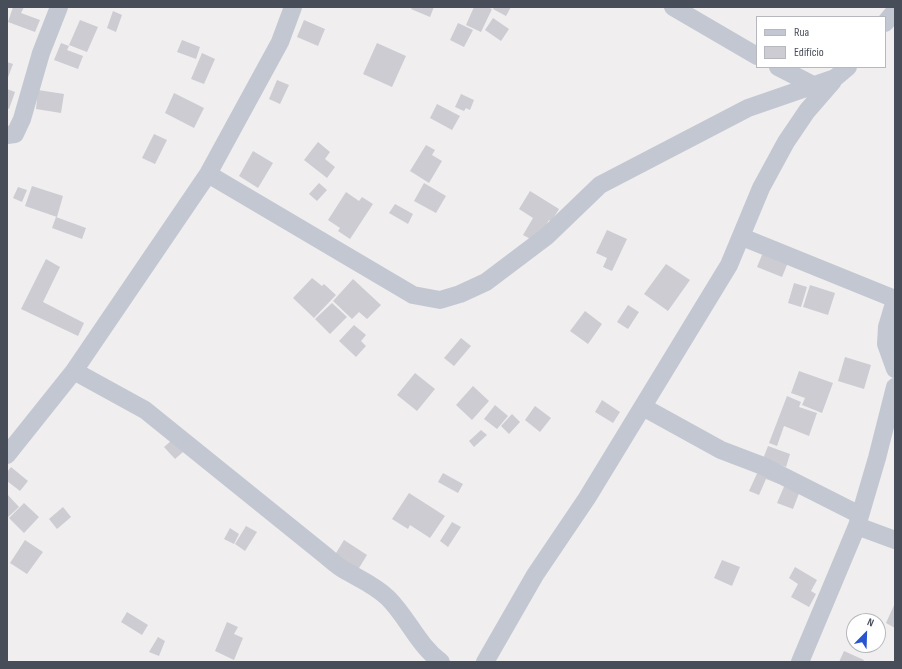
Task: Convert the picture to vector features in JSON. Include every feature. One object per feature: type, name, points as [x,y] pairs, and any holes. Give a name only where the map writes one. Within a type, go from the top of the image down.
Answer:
[{"type":"street","points":[[7,135],[15,134],[22,119],[41,53],[59,7]]},
{"type":"street","points":[[7,454],[74,371],[208,174],[280,42],[293,7]]},
{"type":"street","points":[[673,7],[756,55]]},
{"type":"street","points":[[886,22],[895,11]]},
{"type":"street","points":[[780,68],[814,86]]},
{"type":"street","points":[[208,174],[413,295],[440,300],[460,294],[486,282],[547,236],[600,185],[748,108],[814,86],[842,73]]},
{"type":"street","points":[[485,662],[535,575],[587,498],[725,271],[742,237],[761,188],[786,142],[807,111],[842,73]]},
{"type":"street","points":[[742,237],[895,300],[887,327],[886,344],[895,369]]},
{"type":"street","points":[[74,371],[145,410],[344,570],[374,587],[388,598],[419,641],[430,654],[441,662]]},
{"type":"street","points":[[800,662],[859,521],[895,387]]},
{"type":"street","points":[[643,407],[721,450],[763,466],[895,540]]},
{"type":"building","points":[[13,7],[24,7],[21,13],[40,20],[35,32],[8,22]]},
{"type":"building","points":[[412,7],[434,7],[430,17],[411,9]]},
{"type":"building","points":[[474,7],[487,7],[492,9],[481,32],[466,25]]},
{"type":"building","points":[[494,7],[511,7],[506,16],[493,9]]},
{"type":"building","points":[[113,11],[122,15],[116,32],[107,28]]},
{"type":"building","points":[[493,18],[509,29],[501,41],[485,30]]},
{"type":"building","points":[[80,20],[98,27],[87,52],[69,45]]},
{"type":"building","points":[[304,20],[325,29],[318,46],[297,37]]},
{"type":"building","points":[[458,23],[473,30],[464,47],[450,40]]},
{"type":"building","points":[[182,40],[200,47],[196,59],[177,52]]},
{"type":"building","points":[[61,43],[69,46],[67,50],[83,56],[78,69],[54,60]]},
{"type":"building","points":[[377,43],[406,56],[392,87],[363,74]]},
{"type":"building","points":[[202,53],[215,59],[204,84],[191,79]]},
{"type":"building","points":[[7,62],[13,64],[7,80]]},
{"type":"building","points":[[277,80],[289,85],[280,104],[269,99]]},
{"type":"building","points":[[7,89],[15,92],[9,109],[7,108]]},
{"type":"building","points":[[38,90],[64,94],[61,113],[36,109]]},
{"type":"building","points":[[174,93],[204,108],[194,128],[165,113]]},
{"type":"building","points":[[461,94],[474,100],[470,110],[466,108],[464,111],[455,107]]},
{"type":"building","points":[[437,104],[460,116],[452,130],[430,118]]},
{"type":"building","points":[[154,134],[167,140],[155,164],[142,158]]},
{"type":"building","points":[[318,142],[330,152],[325,159],[335,167],[327,178],[304,160]]},
{"type":"building","points":[[426,145],[435,150],[432,155],[442,161],[429,183],[410,171]]},
{"type":"building","points":[[253,151],[273,163],[258,188],[239,176]]},
{"type":"building","points":[[319,183],[327,190],[317,201],[309,194]]},
{"type":"building","points":[[424,183],[446,196],[436,213],[414,201]]},
{"type":"building","points":[[32,186],[63,196],[57,217],[25,206]]},
{"type":"building","points":[[18,187],[27,190],[22,202],[13,198]]},
{"type":"building","points":[[530,191],[559,209],[551,222],[549,220],[536,242],[523,235],[533,218],[519,209]]},
{"type":"building","points":[[346,192],[359,201],[362,197],[373,204],[350,239],[338,231],[340,228],[328,220]]},
{"type":"building","points":[[395,204],[413,214],[408,224],[389,213]]},
{"type":"building","points":[[56,217],[86,228],[82,239],[52,228]]},
{"type":"building","points":[[607,230],[627,239],[612,271],[603,267],[607,258],[596,253]]},
{"type":"building","points":[[764,250],[789,260],[782,277],[757,267]]},
{"type":"building","points":[[46,259],[60,267],[43,302],[84,323],[78,336],[21,309]]},
{"type":"building","points":[[666,264],[690,280],[668,311],[644,294]]},
{"type":"building","points":[[312,278],[322,286],[324,284],[336,295],[314,318],[293,298]]},
{"type":"building","points":[[353,279],[381,305],[367,319],[359,312],[352,319],[333,301]]},
{"type":"building","points":[[794,283],[807,287],[801,307],[788,303]]},
{"type":"building","points":[[810,285],[835,293],[828,315],[803,307]]},
{"type":"building","points":[[332,303],[347,317],[330,334],[315,319]]},
{"type":"building","points":[[628,305],[639,312],[628,329],[617,322]]},
{"type":"building","points":[[585,311],[602,324],[588,344],[570,331]]},
{"type":"building","points":[[354,325],[366,335],[361,341],[366,346],[356,357],[339,341]]},
{"type":"building","points":[[461,338],[471,346],[454,366],[444,358]]},
{"type":"building","points":[[845,357],[871,365],[864,389],[838,381]]},
{"type":"building","points":[[799,371],[833,383],[822,413],[802,405],[805,398],[791,393]]},
{"type":"building","points":[[415,373],[435,389],[417,411],[397,395]]},
{"type":"building","points":[[473,386],[489,401],[472,420],[456,405]]},
{"type":"building","points":[[787,396],[801,402],[799,407],[817,413],[809,436],[784,426],[777,446],[769,443]]},
{"type":"building","points":[[602,400],[620,412],[613,423],[595,412]]},
{"type":"building","points":[[495,405],[508,416],[497,429],[484,419]]},
{"type":"building","points":[[535,406],[551,418],[540,432],[525,420]]},
{"type":"building","points":[[512,414],[520,422],[509,434],[501,426]]},
{"type":"building","points":[[481,430],[487,435],[474,447],[469,441]]},
{"type":"building","points":[[172,440],[183,452],[175,459],[164,447]]},
{"type":"building","points":[[768,446],[790,454],[786,467],[763,459]]},
{"type":"building","points":[[11,467],[28,481],[20,491],[7,481],[7,472]]},
{"type":"building","points":[[760,467],[782,477],[779,484],[766,479],[759,495],[749,491]]},
{"type":"building","points":[[443,473],[463,484],[458,493],[438,482]]},
{"type":"building","points":[[786,482],[801,488],[793,509],[777,503]]},
{"type":"building","points":[[409,493],[445,516],[430,538],[410,525],[408,529],[392,519]]},
{"type":"building","points":[[7,494],[19,507],[7,518]]},
{"type":"building","points":[[24,503],[39,517],[24,533],[9,518]]},
{"type":"building","points":[[63,507],[71,517],[57,529],[49,519]]},
{"type":"building","points":[[452,522],[461,527],[448,547],[440,541]]},
{"type":"building","points":[[246,526],[257,532],[245,551],[235,544]]},
{"type":"building","points":[[230,528],[239,534],[234,544],[224,539]]},
{"type":"building","points":[[25,540],[43,552],[27,574],[10,563]]},
{"type":"building","points":[[344,540],[367,555],[356,573],[333,558]]},
{"type":"building","points":[[722,560],[740,567],[732,586],[714,578]]},
{"type":"building","points":[[795,567],[817,580],[811,591],[816,594],[809,607],[791,597],[798,584],[789,578]]},
{"type":"building","points":[[895,603],[895,628],[886,623]]},
{"type":"building","points":[[127,612],[148,625],[142,635],[121,622]]},
{"type":"building","points":[[227,622],[238,627],[234,634],[243,638],[234,660],[215,651]]},
{"type":"building","points":[[158,637],[165,641],[159,656],[149,652]]},
{"type":"building","points":[[844,651],[864,660],[863,662],[839,662]]}]
